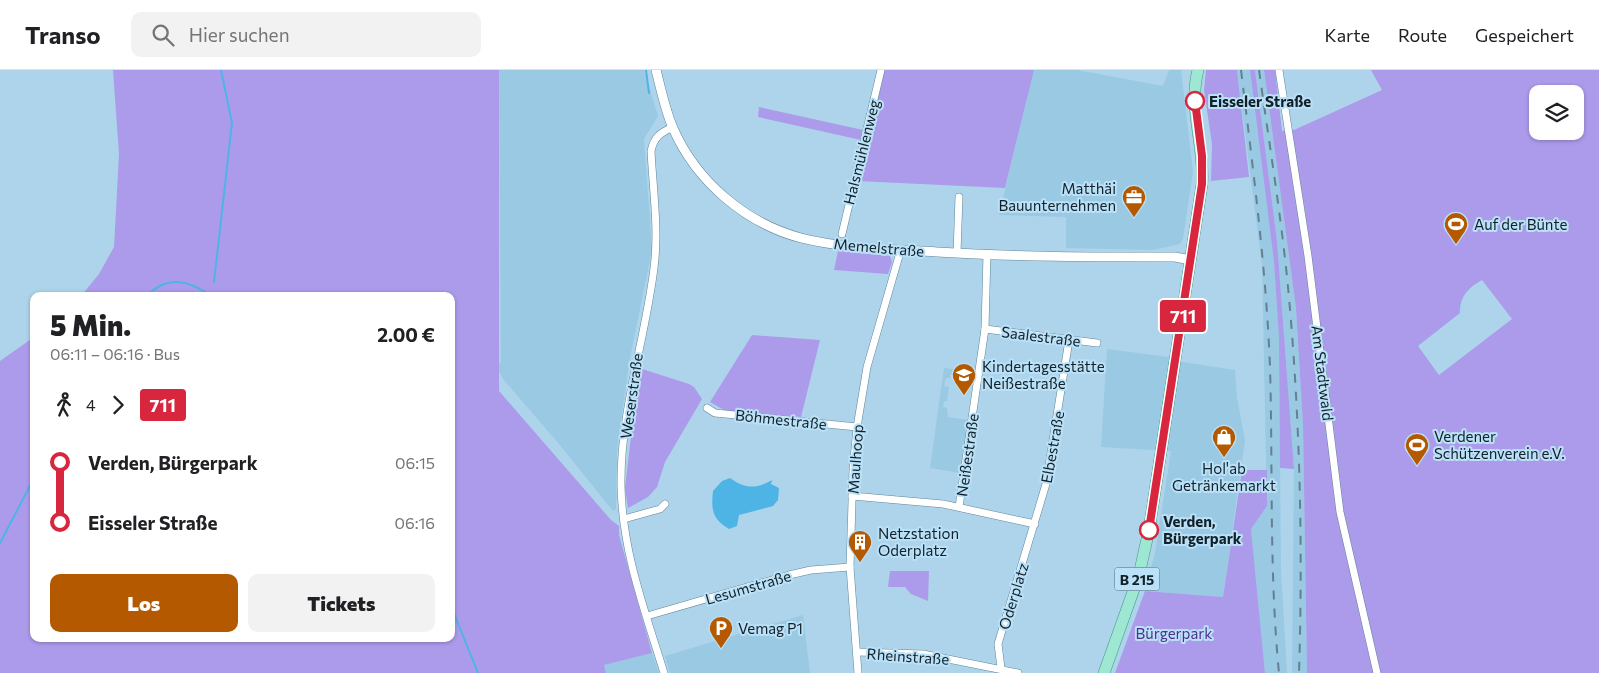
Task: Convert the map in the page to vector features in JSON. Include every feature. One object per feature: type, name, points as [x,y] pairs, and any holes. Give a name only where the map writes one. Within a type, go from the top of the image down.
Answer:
[{"type":"main road","name":"B 215","points":[[1104,673],[1130,604],[1148,538],[1191,260],[1203,172],[1195,100],[1196,71]]},
{"type":"street","name":"Memelstraße","points":[[656,70],[673,127],[684,149],[713,186],[733,204],[764,223],[801,238],[821,242],[957,253],[1175,258],[1191,260]]},
{"type":"street","name":"Halsmühlenweg","points":[[842,234],[881,70]]},
{"type":"street","name":"Am Stadtwald","points":[[1279,70],[1308,256],[1339,504],[1377,673]]},
{"type":"street","name":"Weserstraße","points":[[664,673],[626,541],[621,485],[636,361],[650,292],[656,246],[651,151],[653,142],[659,134],[673,127]]},
{"type":"street","points":[[957,253],[959,197]]},
{"type":"street","name":"Maulhoop","points":[[858,673],[850,566],[852,496],[857,427],[867,367],[901,249]]},
{"type":"street","name":"Neißestraße","points":[[959,507],[985,329],[987,254]]},
{"type":"street","name":"Saalestraße","points":[[985,329],[1097,343]]},
{"type":"street","name":"Elbestraße","points":[[1035,524],[1046,484],[1070,340]]},
{"type":"street","name":"Böhmestraße","points":[[707,408],[715,413],[857,427]]},
{"type":"street","points":[[852,496],[906,500],[959,507],[1035,524]]},
{"type":"street","points":[[624,519],[660,509],[665,504]]},
{"type":"street","name":"Oderplatz","points":[[1001,668],[998,644],[1035,524]]},
{"type":"street","name":"Lesumstraße","points":[[647,616],[804,572],[850,566]]},
{"type":"street","name":"Rheinstraße","points":[[857,652],[923,654],[1001,668],[1018,673]]},
{"type":"shaded area","points":[[499,70],[644,70],[658,116],[644,139],[652,250],[630,358],[617,449],[616,509],[613,511],[503,379],[496,365],[501,363]]},
{"type":"shaded area","points":[[1034,70],[1077,70],[1163,86],[1169,70],[1181,70],[1193,172],[1183,239],[1180,244],[1153,250],[1066,248],[1066,217],[999,215]]},
{"type":"shaded area","points":[[1237,70],[1250,70],[1274,262],[1279,338],[1281,571],[1287,673],[1265,673],[1251,529],[1267,506],[1262,265]]},
{"type":"shaded area","points":[[1255,70],[1264,70],[1296,308],[1303,425],[1307,673],[1292,673],[1294,469],[1277,241]]},
{"type":"shaded area","points":[[1107,349],[1176,358],[1176,361],[1235,370],[1237,398],[1245,440],[1223,597],[1145,591],[1155,553],[1171,451],[1101,447]]},
{"type":"shaded area","points":[[944,368],[974,371],[974,375],[950,375],[950,378],[946,378],[944,386],[949,387],[947,401],[944,401],[943,407],[947,408],[948,417],[968,420],[960,473],[930,468]]},
{"type":"shaded area","points":[[803,615],[810,673],[670,673],[665,656]]},
{"type":"shaded area","points":[[652,653],[659,673],[606,673],[604,665]]},
{"type":"green space","points":[[113,70],[499,70],[499,391],[611,520],[619,526],[619,535],[652,653],[604,665],[606,673],[0,673],[0,361],[30,340],[30,642],[455,642],[455,292],[84,292],[99,274],[114,247],[119,154]]},
{"type":"green space","points":[[883,70],[1034,70],[1005,188],[857,181]]},
{"type":"green space","points":[[1206,70],[1237,70],[1249,177],[1211,181],[1212,144],[1204,90]]},
{"type":"green space","points":[[1250,70],[1255,70],[1277,241],[1294,469],[1280,468],[1279,338],[1274,262]]},
{"type":"green space","points":[[1264,70],[1275,70],[1282,131],[1294,130],[1382,90],[1371,70],[1599,70],[1599,673],[1307,673],[1303,425],[1296,308]],"holes":[[[1482,280],[1512,319],[1439,375],[1418,346],[1460,313],[1463,297],[1473,286]]]},
{"type":"green space","points":[[759,107],[863,130],[861,140],[758,117]]},
{"type":"green space","points":[[838,251],[890,256],[892,262],[888,274],[834,270]]},
{"type":"green space","points":[[752,335],[820,340],[801,417],[726,411],[710,402]]},
{"type":"green space","points":[[639,368],[689,384],[694,387],[702,399],[665,462],[657,487],[648,497],[628,508],[625,488]]},
{"type":"green space","name":"Bürgerpark","points":[[1242,470],[1267,470],[1267,506],[1251,529],[1265,673],[1115,673],[1145,591],[1223,597]]},
{"type":"green space","points":[[890,571],[929,571],[928,601],[911,594],[905,587],[888,587]]},
{"type":"water","points":[[730,478],[746,486],[761,485],[772,480],[771,484],[779,488],[778,500],[773,506],[739,515],[737,526],[729,529],[716,517],[712,503],[713,491],[722,481]]},
{"type":"waterway","points":[[214,282],[232,123],[221,70]]},
{"type":"waterway","points":[[646,70],[649,93]]},
{"type":"waterway","points":[[151,292],[162,285],[178,282],[194,286],[205,292]]},
{"type":"waterway","points":[[0,543],[30,486]]},
{"type":"waterway","points":[[455,616],[478,673]]},
{"type":"railway","points":[[1241,70],[1258,218],[1268,330],[1274,596],[1279,673]]},
{"type":"railway","points":[[1259,70],[1285,260],[1292,335],[1298,432],[1300,528],[1299,673]]},
{"type":"bus line","name":"711","points":[[1149,530],[1202,184],[1202,156],[1195,101]]},
{"type":"place","name":"Eisseler Straße","points":[[1195,101]]},
{"type":"place","name":"Matthäi Bauunternehmen","points":[[1134,218]]},
{"type":"place","name":"Auf der Bünte","points":[[1456,245]]},
{"type":"place","name":"Kindertagesstätte Neißestraße","points":[[964,396]]},
{"type":"place","name":"Hol'ab Getränkemarkt","points":[[1224,458]]},
{"type":"place","name":"Verdener Schützenverein e.V.","points":[[1417,466]]},
{"type":"place","name":"Verden, Bürgerpark","points":[[1149,530]]},
{"type":"place","name":"Netzstation Oderplatz","points":[[860,563]]},
{"type":"place","name":"Vemag P1","points":[[721,649]]}]
